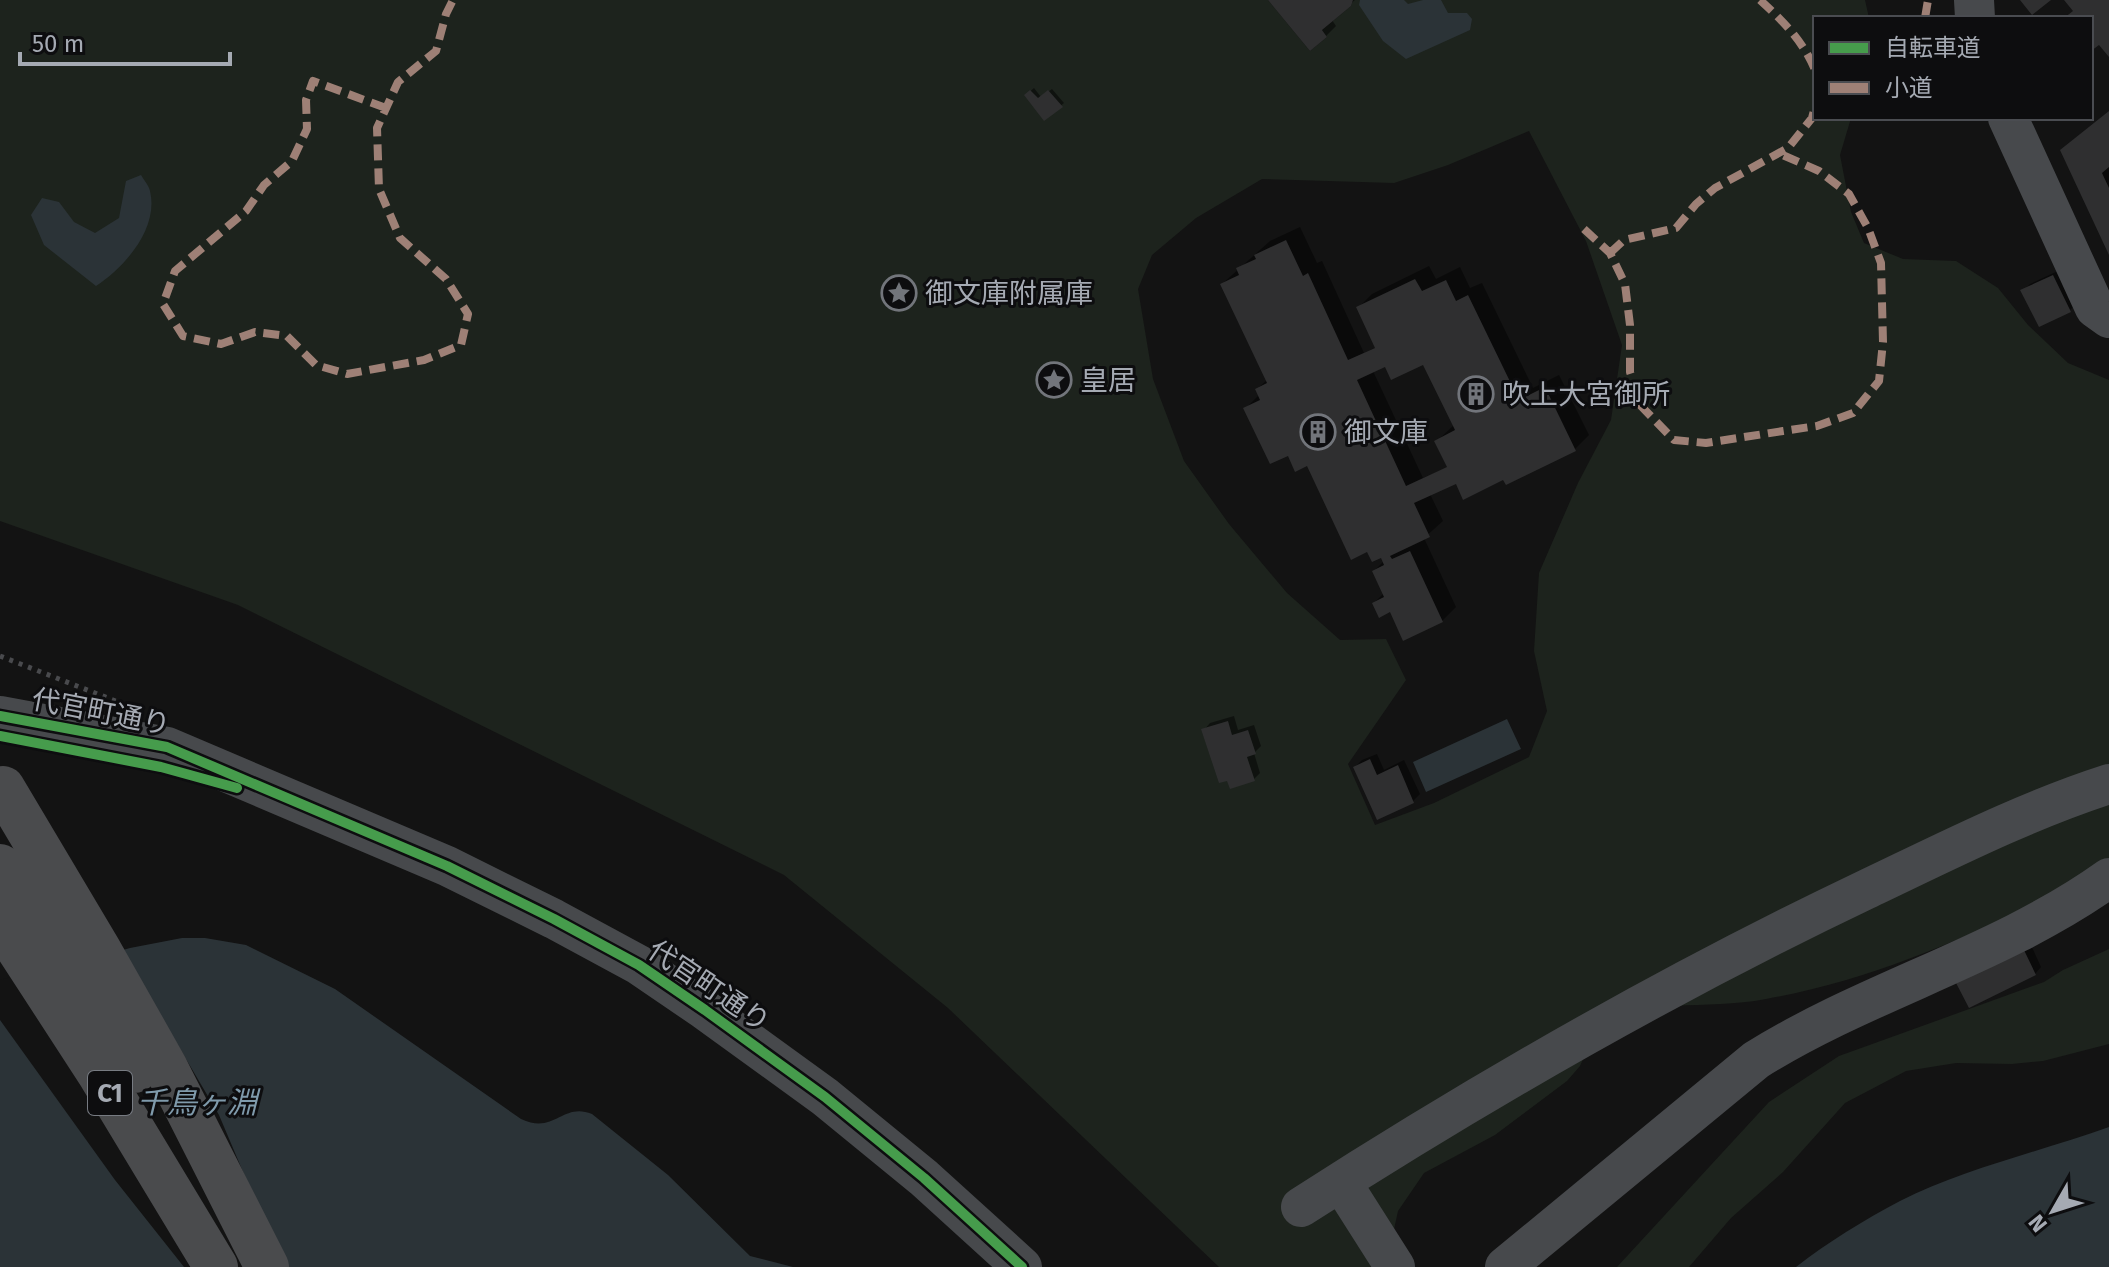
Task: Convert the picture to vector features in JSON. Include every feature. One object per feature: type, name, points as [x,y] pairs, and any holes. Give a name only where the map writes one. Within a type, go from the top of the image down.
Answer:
[{"type":"highway","name":"C1","points":[[3,788],[19,890],[92,1062],[214,1267]]},
{"type":"highway","name":"C1","points":[[19,890],[257,1267]]},
{"type":"highway","name":"C1","points":[[19,890],[100,951],[165,1066],[267,1267]]},
{"type":"highway","points":[[0,972],[46,1034],[102,1120],[214,1267]]},
{"type":"street","points":[[2009,120],[2095,308],[2109,318]]},
{"type":"street","name":"代官町通り","points":[[0,716],[167,747],[326,813],[474,879],[554,919],[639,965],[825,1097],[924,1178],[1022,1267]]},
{"type":"street","name":"代官町通り","points":[[0,736],[161,767],[326,813]]},
{"type":"street","points":[[1301,1207],[1500,1083],[1650,999],[1784,929],[2059,802],[2109,784]]},
{"type":"street","points":[[1505,1267],[1756,1060],[1797,1034],[1941,971],[2047,917],[2109,878]]},
{"type":"street","points":[[1341,1182],[1395,1267]]},
{"type":"shaded area","name":"皇居","points":[[0,0],[1268,0],[1310,51],[1327,37],[1322,30],[1351,6],[1353,0],[1865,0],[1869,16],[1813,16],[1813,120],[1850,120],[1840,155],[1851,212],[1864,243],[1903,259],[1956,261],[1998,288],[2028,325],[2068,363],[2109,380],[2109,870],[1942,946],[1856,977],[1755,1001],[1665,1007],[1602,1017],[1580,1066],[1567,1081],[1495,1135],[1424,1173],[1398,1211],[1391,1243],[1394,1267],[1219,1267],[948,1008],[784,875],[238,605],[0,521]],"holes":[[[1529,131],[1586,241],[1622,345],[1611,420],[1578,483],[1539,573],[1534,651],[1547,711],[1529,757],[1434,803],[1375,825],[1348,764],[1406,680],[1386,639],[1340,640],[1287,593],[1229,524],[1184,461],[1153,379],[1138,289],[1152,255],[1196,218],[1262,179],[1394,183],[1448,165]]]},
{"type":"shaded area","points":[[2109,949],[2109,1044],[2043,1061],[1956,1063],[1906,1071],[1845,1103],[1783,1172],[1731,1218],[1689,1267],[1617,1267],[1769,1102],[1839,1056],[2044,982]]},
{"type":"water","points":[[1360,0],[1404,0],[1408,4],[1441,0],[1448,13],[1467,13],[1472,19],[1470,30],[1406,59],[1383,41],[1359,5]]},
{"type":"water","points":[[141,175],[149,189],[151,205],[145,232],[128,257],[96,286],[44,245],[31,215],[42,198],[59,202],[74,222],[95,233],[119,218],[126,181]]},
{"type":"water","points":[[1507,719],[1521,749],[1426,792],[1413,762]]},
{"type":"water","name":"千鳥ヶ淵","points":[[182,938],[205,938],[246,945],[335,989],[521,1119],[542,1123],[573,1112],[592,1114],[668,1175],[750,1256],[793,1267],[0,1267],[0,985],[130,948]]},
{"type":"water","points":[[2109,1127],[2109,1267],[1796,1267],[1860,1224],[1924,1190]]},
{"type":"pier","points":[[120,947],[219,1115],[249,1186],[289,1267],[184,1267],[115,1180],[0,1020],[0,980]]},
{"type":"building","points":[[1268,0],[1353,0],[1351,6],[1322,30],[1327,37],[1310,51]]},
{"type":"building","points":[[2020,0],[2051,0],[2032,15]]},
{"type":"building","points":[[2064,0],[2109,0],[2109,57],[2099,45],[2093,50],[2093,16],[2067,16],[2073,11]]},
{"type":"building","points":[[1030,90],[1038,98],[1048,90],[1063,107],[1044,121],[1024,95]]},
{"type":"building","points":[[2109,111],[2109,167],[2102,173],[2109,188],[2109,255],[2060,150]]},
{"type":"building","points":[[1286,240],[1303,276],[1308,273],[1348,360],[1375,348],[1356,307],[1415,279],[1422,291],[1446,280],[1456,301],[1468,295],[1519,400],[1545,387],[1576,451],[1506,485],[1503,480],[1463,500],[1456,484],[1414,503],[1430,537],[1390,556],[1392,559],[1410,551],[1443,622],[1403,641],[1390,612],[1379,618],[1372,603],[1384,597],[1372,571],[1384,565],[1381,558],[1372,562],[1367,552],[1351,560],[1307,466],[1295,472],[1288,456],[1270,464],[1243,408],[1260,400],[1255,389],[1267,383],[1220,284],[1239,275],[1236,268],[1256,259],[1254,255]],"holes":[[[1423,365],[1455,430],[1434,441],[1447,467],[1406,486],[1357,380],[1385,367],[1391,380]]]},
{"type":"building","points":[[2053,275],[2071,312],[2039,327],[2020,290]]},
{"type":"building","points":[[1228,721],[1232,735],[1248,730],[1256,754],[1247,757],[1255,781],[1230,789],[1227,781],[1219,783],[1201,729]]},
{"type":"building","points":[[1370,759],[1377,775],[1398,765],[1414,803],[1377,820],[1353,767]]},
{"type":"building","points":[[2023,948],[2036,975],[1969,1008],[1955,981]]},
{"type":"marked path","points":[[386,108],[313,81],[306,100],[307,129],[292,161],[264,185],[246,211],[175,271],[163,304],[183,336],[221,344],[255,332],[287,336],[316,365],[347,374],[424,360],[461,345],[468,314],[446,279],[400,238],[379,189],[377,128],[398,82],[436,51],[453,0]]},
{"type":"marked path","points":[[1760,0],[1799,41],[1813,66]]},
{"type":"marked path","points":[[1925,16],[1928,0]]},
{"type":"marked path","points":[[1610,253],[1624,240],[1676,228],[1696,204],[1715,188],[1788,148],[1813,114]]},
{"type":"marked path","points":[[1584,229],[1610,253],[1625,284],[1630,325],[1630,372],[1641,406],[1674,440],[1706,443],[1817,426],[1853,413],[1879,381],[1883,342],[1881,263],[1868,228],[1849,194],[1819,171],[1778,153]]},
{"type":"cycle path","points":[[0,716],[167,747],[447,866],[554,919],[639,965],[825,1097],[924,1178],[1022,1267]]},
{"type":"cycle path","points":[[0,736],[161,767],[237,788]]},
{"type":"place","name":"御文庫附属庫","points":[[899,293]]},
{"type":"place","name":"皇居","points":[[1054,380]]},
{"type":"place","name":"吹上大宮御所","points":[[1476,394]]},
{"type":"place","name":"御文庫","points":[[1318,432]]}]
